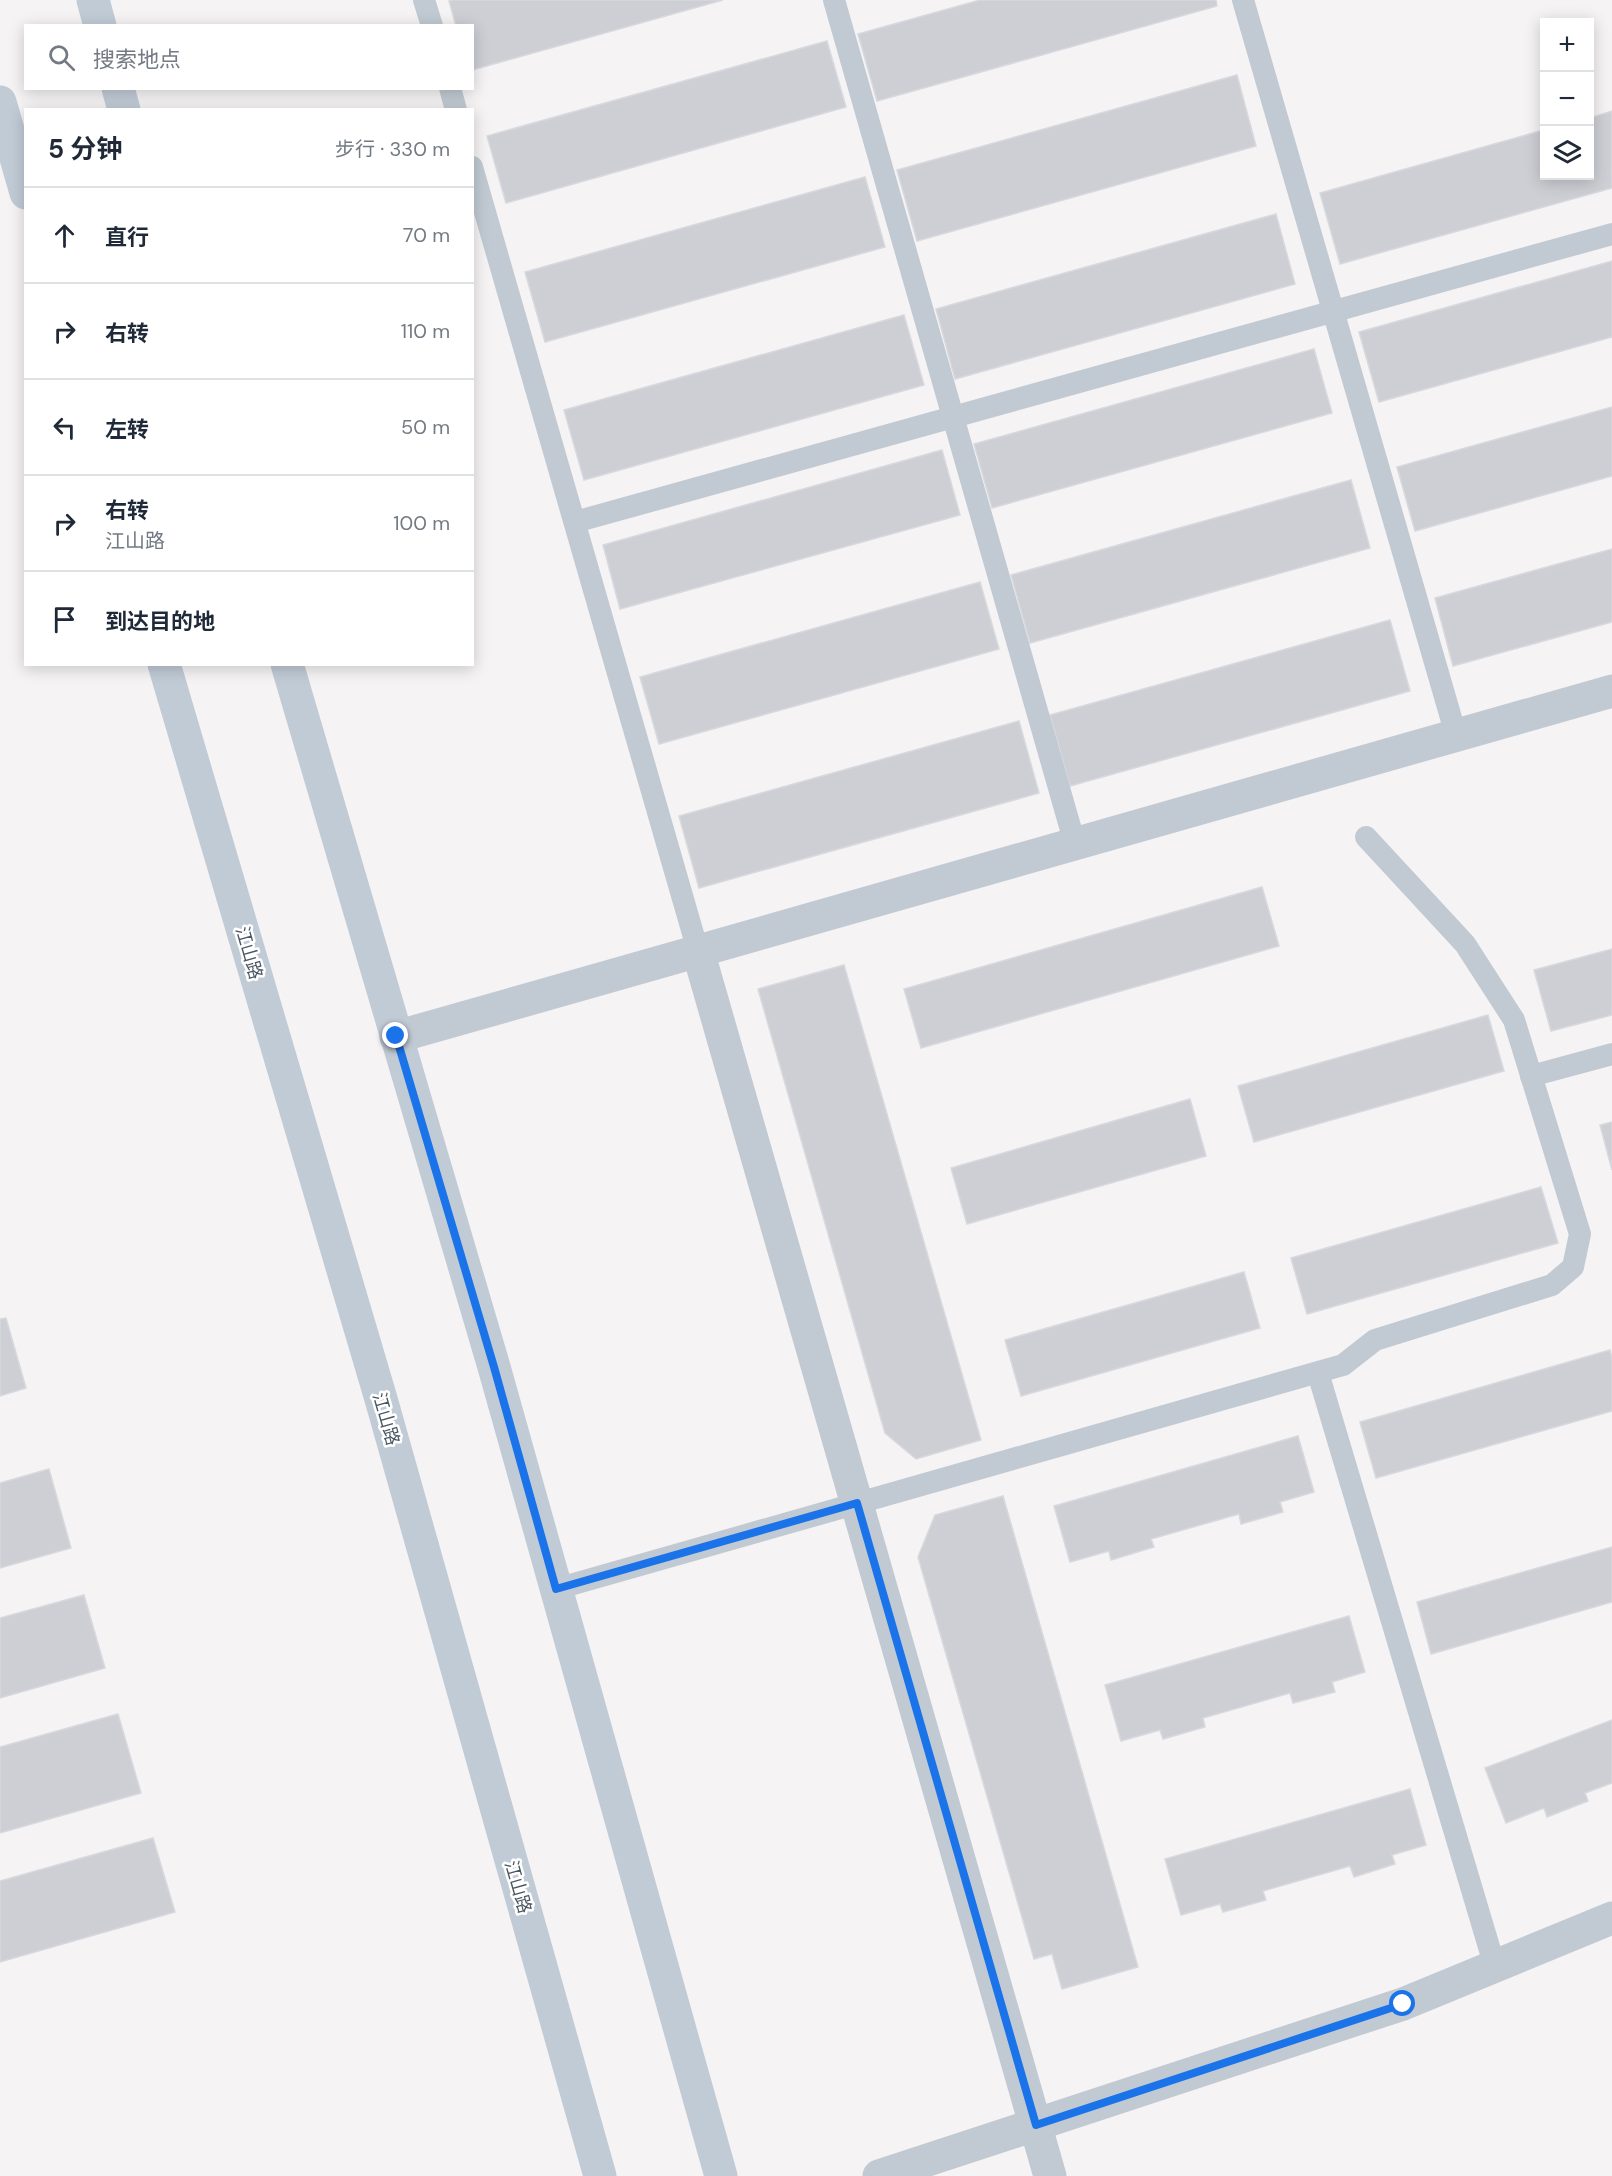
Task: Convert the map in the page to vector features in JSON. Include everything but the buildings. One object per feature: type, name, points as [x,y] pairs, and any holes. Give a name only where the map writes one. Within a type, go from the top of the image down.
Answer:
[{"type":"main road","points":[[93,0],[99,24]]},
{"type":"main road","points":[[119,90],[123,108]]},
{"type":"main road","points":[[0,102],[24,186]]},
{"type":"main road","name":"江山路","points":[[165,666],[381,1399],[600,2176]]},
{"type":"main road","points":[[288,666],[494,1367],[721,2176]]},
{"type":"street","points":[[396,1036],[1612,691]]},
{"type":"street","points":[[698,951],[1050,2176]]},
{"type":"street","points":[[879,2176],[1403,2004],[1612,1918]]},
{"type":"lane","points":[[424,0],[431,24]]},
{"type":"lane","points":[[834,0],[1075,844]]},
{"type":"lane","points":[[1243,0],[1456,735]]},
{"type":"lane","points":[[451,90],[455,108]]},
{"type":"lane","points":[[474,174],[698,951]]},
{"type":"lane","points":[[574,522],[1612,234]]},
{"type":"lane","points":[[556,1589],[1343,1365],[1375,1340],[1552,1285],[1573,1267],[1580,1234],[1514,1020],[1465,944],[1366,837]]},
{"type":"lane","points":[[1531,1076],[1612,1054]]},
{"type":"lane","points":[[1318,1372],[1495,1967]]},
{"type":"route","points":[[396,1036],[494,1367],[556,1589],[857,1503],[1036,2125],[1403,2004]]}]
